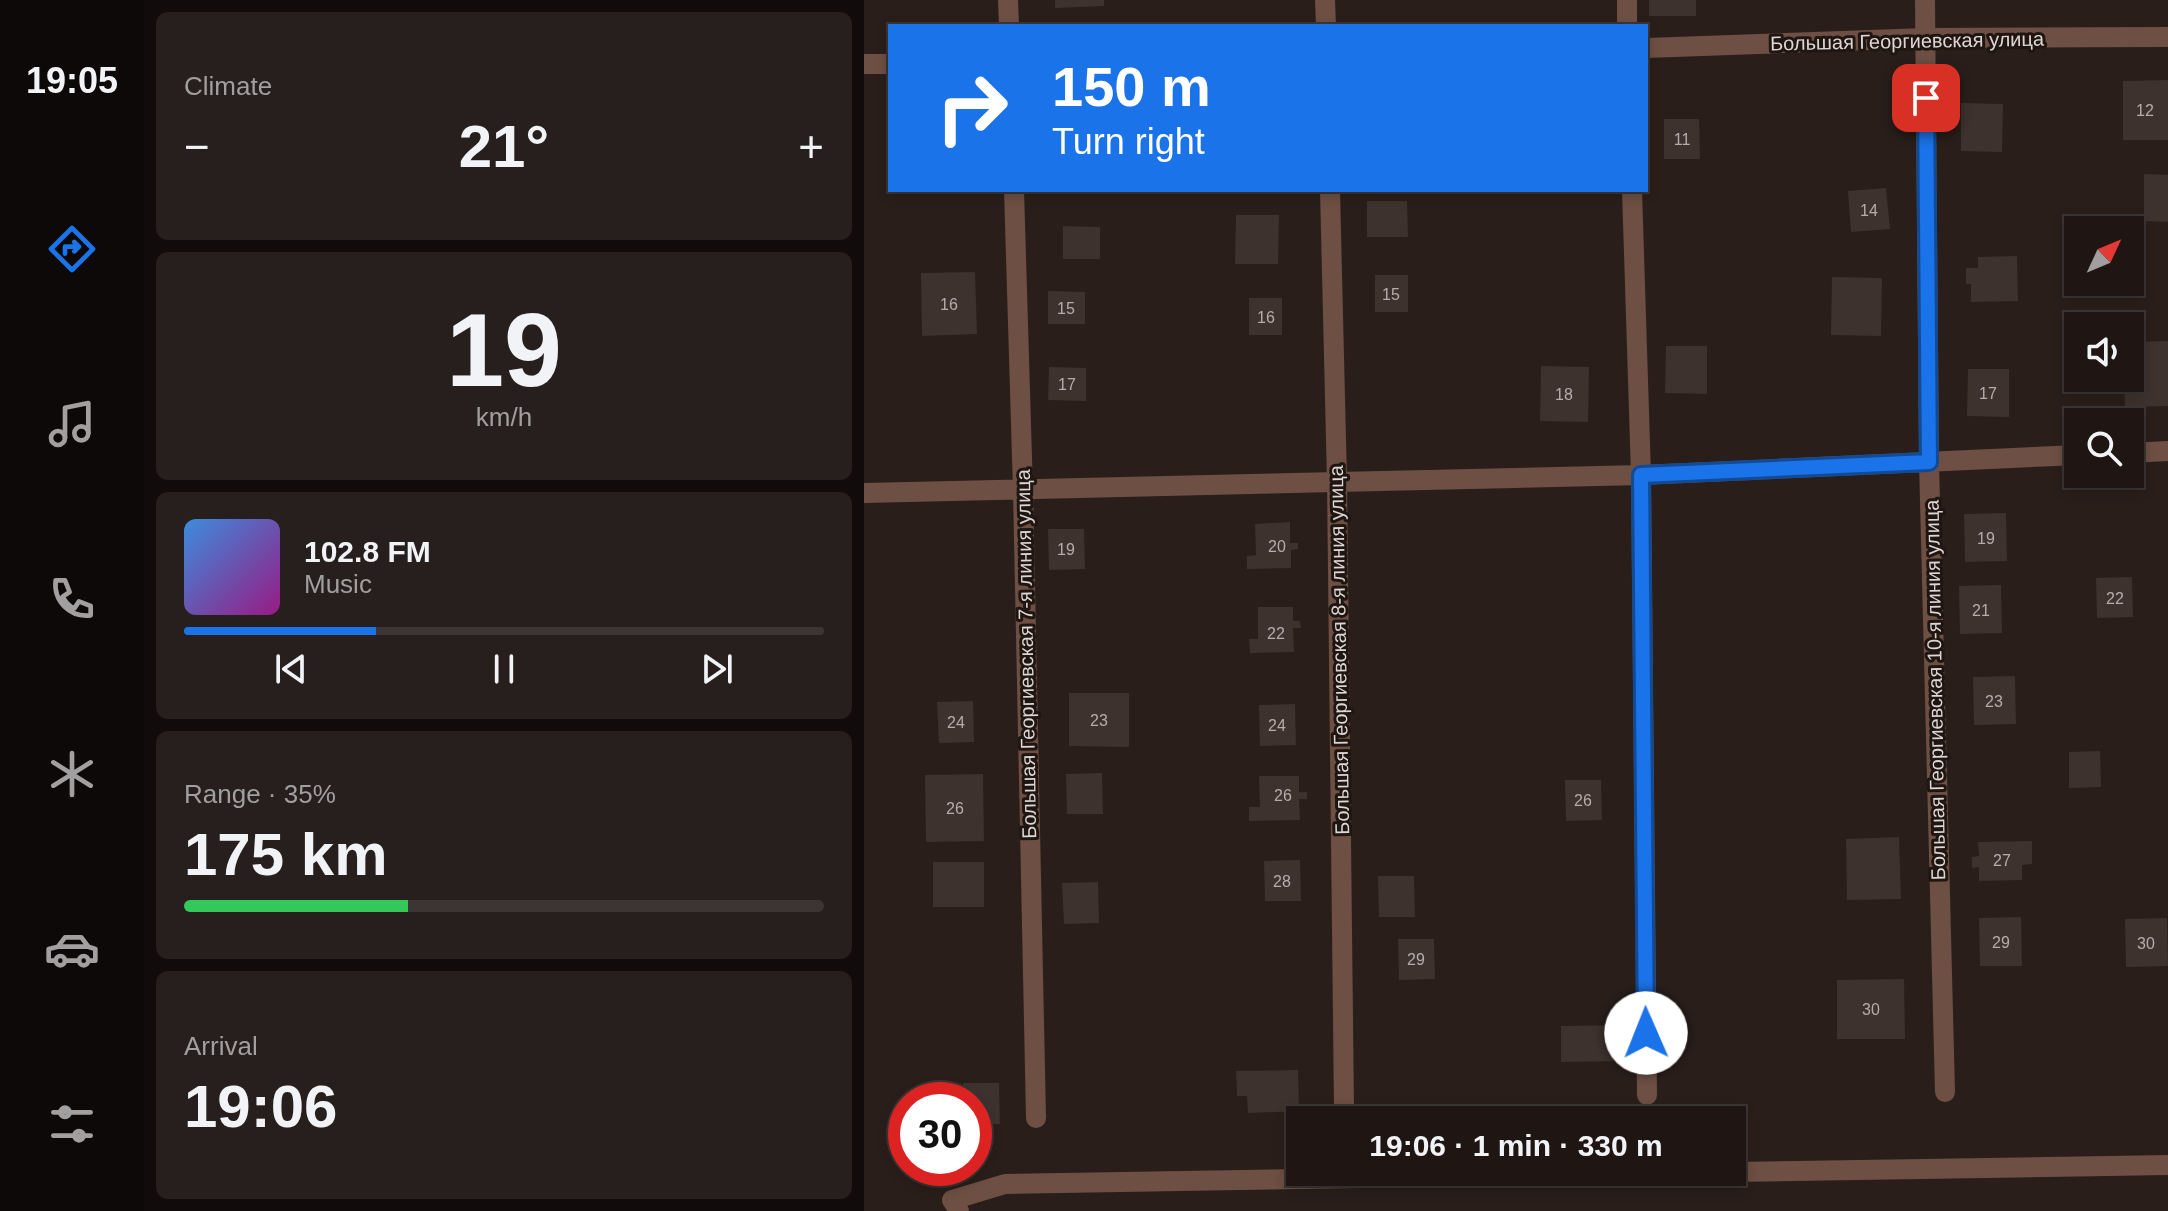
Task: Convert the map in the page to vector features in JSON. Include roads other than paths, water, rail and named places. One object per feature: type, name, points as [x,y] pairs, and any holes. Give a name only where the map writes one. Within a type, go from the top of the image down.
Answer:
[{"type":"street","points":[[1008,0],[1009,24]]},
{"type":"street","points":[[1325,0],[1326,24]]},
{"type":"street","points":[[1627,0],[1627,24]]},
{"type":"street","name":"Большая Георгиевская 10-я линия улица","points":[[1925,0],[1929,462],[1945,1092]]},
{"type":"street","name":"Большая Георгиевская улица","points":[[1648,48],[1926,38],[2168,37]]},
{"type":"street","points":[[864,64],[888,64]]},
{"type":"street","name":"Большая Георгиевская 7-я линия улица","points":[[1014,192],[1036,1118]]},
{"type":"street","name":"Большая Георгиевская 8-я линия улица","points":[[1330,192],[1337,481],[1344,1106]]},
{"type":"street","points":[[1632,192],[1641,475],[1647,1095]]},
{"type":"street","points":[[2144,452],[2168,451]]},
{"type":"street","points":[[864,493],[1641,475],[2064,456]]},
{"type":"street","points":[[1746,1172],[2168,1165]]},
{"type":"street","points":[[959,1211],[952,1200],[1005,1184],[1286,1179]]}]
